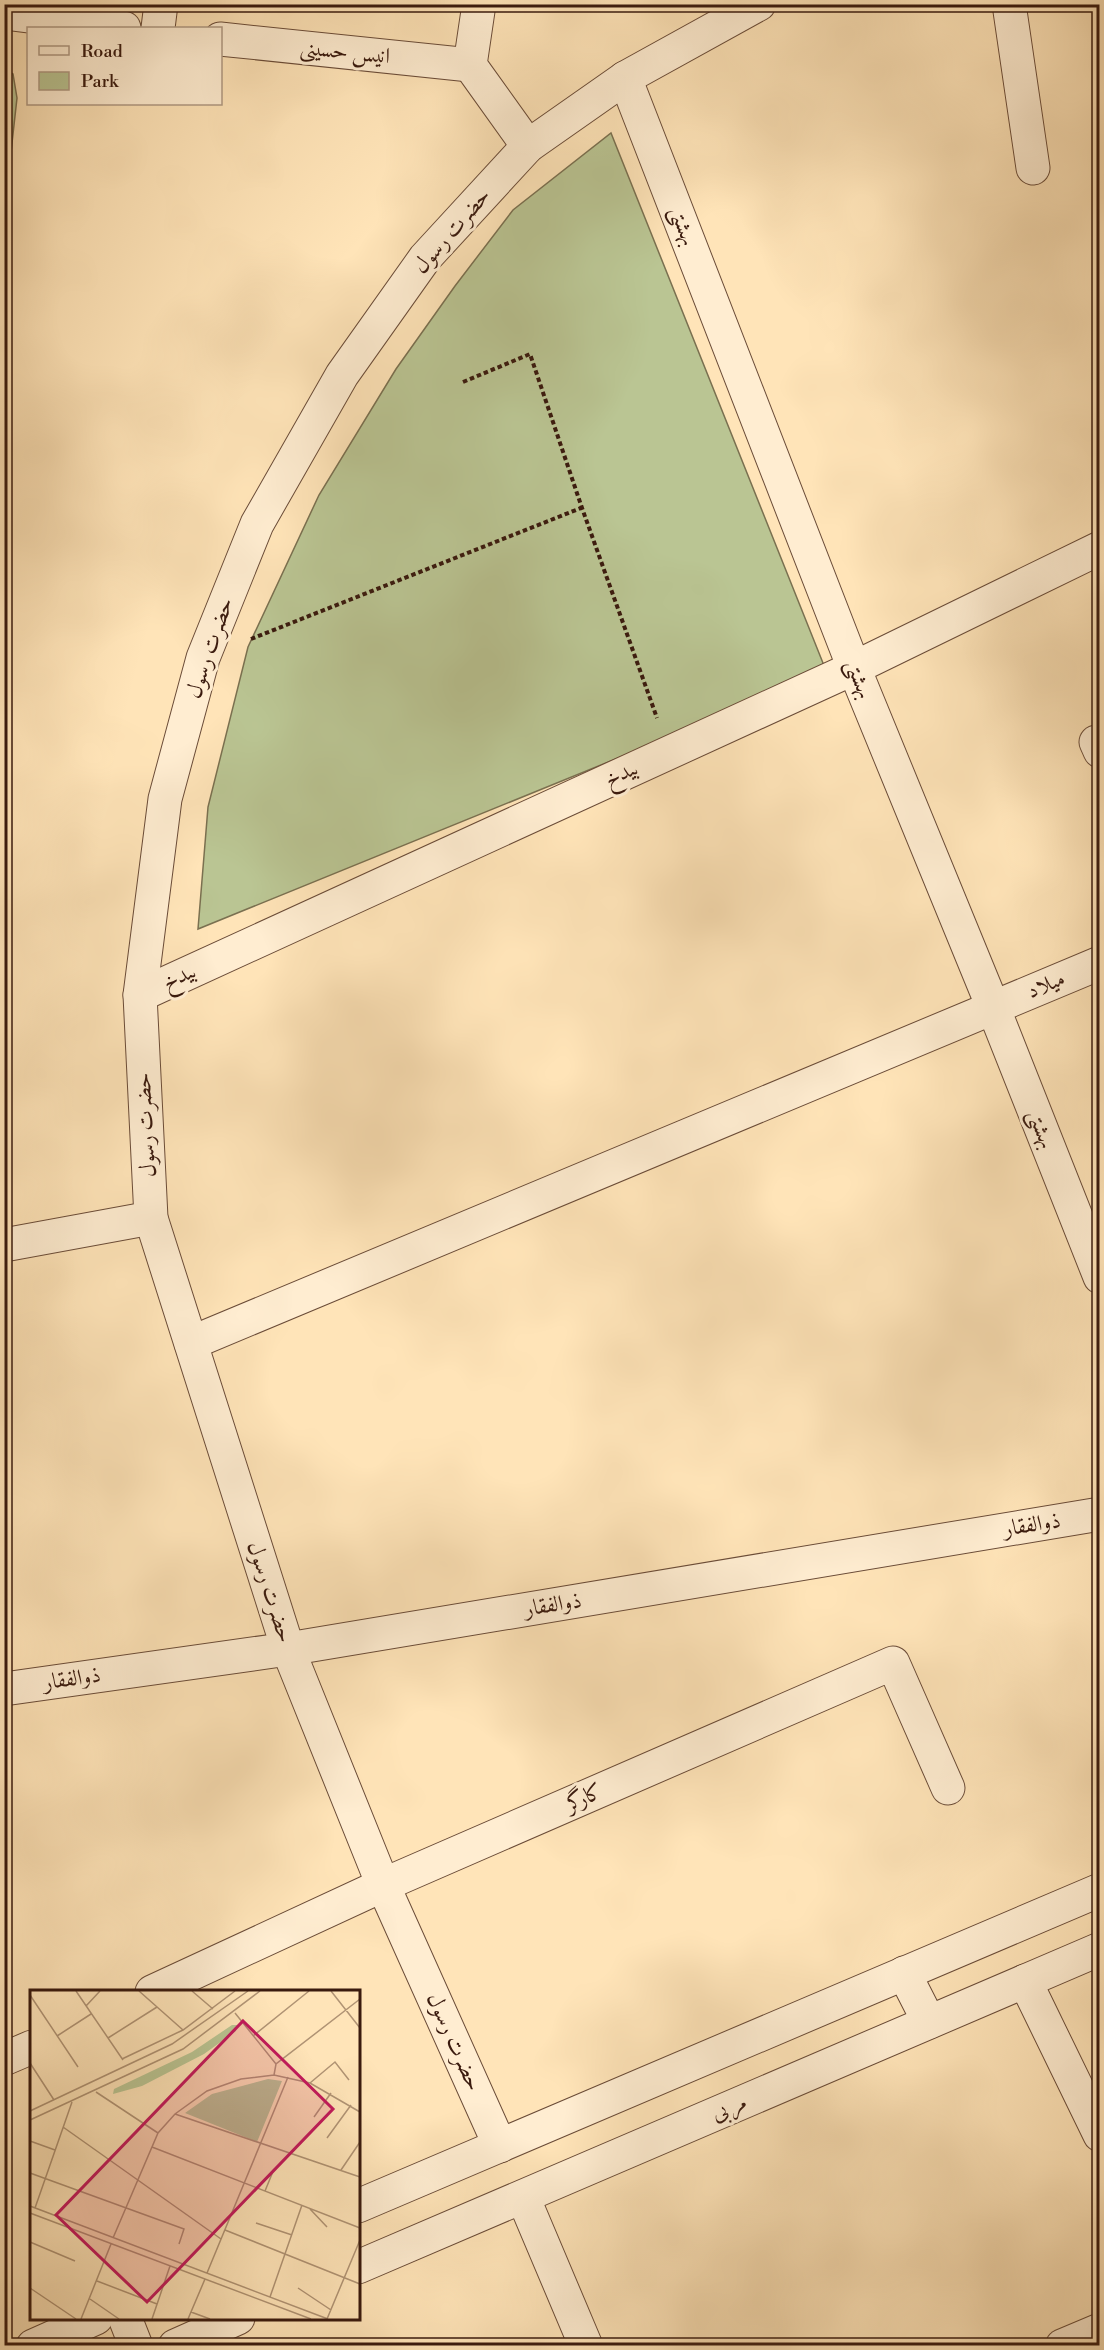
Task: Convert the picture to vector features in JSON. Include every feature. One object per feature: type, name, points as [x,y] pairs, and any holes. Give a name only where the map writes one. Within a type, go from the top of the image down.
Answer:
[{"type":"street","points":[[158,27],[161,4]]},
{"type":"street","points":[[479,4],[470,64],[528,146]]},
{"type":"street","name":"حضرت رسول","points":[[500,2146],[383,1885],[288,1649],[151,1218],[140,995],[165,799],[202,658],[257,524],[342,375],[425,258],[528,146],[625,78],[759,4]]},
{"type":"street","points":[[1009,4],[1033,168]]},
{"type":"street","points":[[4,13],[116,27]]},
{"type":"street","name":"انیس حسینی","points":[[222,39],[470,64]]},
{"type":"street","name":"بهشتی","points":[[625,78],[854,668],[993,1007],[1100,1277]]},
{"type":"street","name":"بیدخ","points":[[140,995],[854,668],[1100,548]]},
{"type":"street","name":"میلاد","points":[[191,1343],[1100,963]]},
{"type":"street","points":[[4,1245],[151,1218]]},
{"type":"street","name":"ذوالفقار","points":[[4,1689],[288,1649],[1100,1514]]},
{"type":"street","name":"کارگر","points":[[156,1990],[383,1885],[893,1663],[948,1788]]},
{"type":"street","points":[[360,2205],[1100,1890]]},
{"type":"street","name":"مربی","points":[[360,2266],[1100,1949]]},
{"type":"street","points":[[904,1973],[929,2022]]},
{"type":"street","points":[[1025,1981],[1100,2135]]},
{"type":"street","points":[[4,2059],[30,2048]]},
{"type":"street","points":[[523,2197],[585,2346]]},
{"type":"street","points":[[33,2346],[94,2320]]},
{"type":"street","points":[[125,2320],[136,2346]]},
{"type":"street","points":[[175,2346],[236,2320]]},
{"type":"street","points":[[1062,2346],[1100,2330]]},
{"type":"path","points":[[464,382],[530,354],[669,752]]},
{"type":"path","points":[[202,658],[582,508]]},
{"type":"green space","points":[[5,69],[13,74],[17,98],[5,206]]},
{"type":"green space","points":[[611,133],[827,673],[198,929],[208,807],[248,647],[319,495],[396,369],[513,210]]}]
